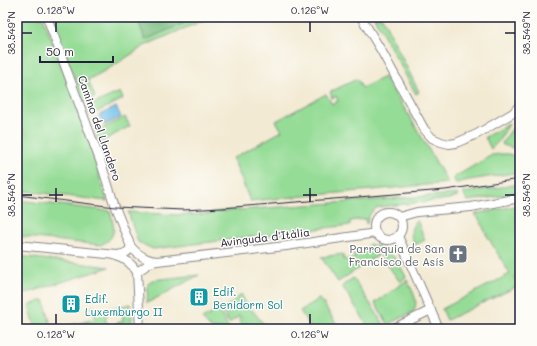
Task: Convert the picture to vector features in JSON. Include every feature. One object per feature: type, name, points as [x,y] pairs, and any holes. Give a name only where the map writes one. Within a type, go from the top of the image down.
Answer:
[{"type":"street","name":"Camino del Llandero","points":[[47,17],[100,159],[115,207],[131,247]]},
{"type":"street","points":[[361,17],[424,129],[432,138],[449,144],[467,139],[513,113],[520,105]]},
{"type":"street","points":[[399,217],[417,212],[471,207],[520,198]]},
{"type":"street","points":[[389,212],[399,217],[402,223],[402,228],[398,236],[390,240],[385,240],[376,233],[374,222],[380,215],[389,212]]},
{"type":"street","name":"Avinguda d'Itàlia","points":[[156,261],[298,245],[376,233]]},
{"type":"street","points":[[398,236],[439,329]]},
{"type":"street","points":[[17,244],[109,255],[122,258],[131,263],[137,272],[140,329]]},
{"type":"street","points":[[109,255],[123,254],[129,251],[131,247],[135,252],[144,258],[156,261]]},
{"type":"street","points":[[137,272],[156,261]]},
{"type":"street","points":[[392,329],[431,310]]},
{"type":"green space","points":[[17,17],[43,17],[85,127],[107,201],[17,190]]},
{"type":"green space","points":[[51,17],[211,17],[146,45],[88,80],[95,97],[84,102]]},
{"type":"green space","points":[[116,17],[199,17],[145,40],[138,20],[124,21]]},
{"type":"green space","points":[[374,17],[382,17],[419,92],[416,94]]},
{"type":"green space","points":[[384,77],[410,117],[448,183],[250,201],[233,158],[282,131],[276,121],[326,94],[332,104],[338,101],[336,96],[332,98],[330,92],[357,79],[362,88]]},
{"type":"green space","points":[[120,92],[123,99],[89,116],[86,107]]},
{"type":"green space","points":[[125,117],[130,126],[99,143],[95,132]]},
{"type":"green space","points":[[520,120],[520,150],[503,145],[502,143]]},
{"type":"green space","points":[[509,124],[498,142],[491,149],[485,137]]},
{"type":"green space","points":[[501,154],[520,157],[520,172],[456,183],[453,178],[492,155]]},
{"type":"green space","points":[[520,184],[520,193],[514,194],[468,201],[463,193]]},
{"type":"green space","points":[[457,194],[458,196],[449,199],[379,207],[374,209],[371,213],[367,224],[365,219],[350,221],[350,225],[153,249],[138,242],[128,212],[180,215],[211,214],[212,212]]},
{"type":"green space","points":[[17,200],[110,211],[113,222],[112,235],[110,239],[100,245],[17,236]]},
{"type":"green space","points":[[520,205],[520,281],[517,274],[514,276],[518,286],[447,320],[442,309],[510,274],[475,214]]},
{"type":"green space","points":[[417,220],[425,240],[415,245],[411,232]]},
{"type":"green space","points":[[369,244],[371,244],[377,256],[338,282],[321,257],[343,254],[344,260],[354,259],[354,253],[365,251]]},
{"type":"green space","points":[[373,245],[385,249],[390,253],[406,277],[400,282]]},
{"type":"green space","points":[[17,256],[110,267],[17,296]]},
{"type":"green space","points":[[199,275],[147,303],[148,284],[152,280]]},
{"type":"green space","points":[[353,278],[385,326],[378,329],[370,329],[342,286]]},
{"type":"green space","points":[[407,280],[414,296],[416,304],[415,308],[413,312],[388,324],[375,303]]},
{"type":"green space","points":[[241,294],[246,303],[268,329],[243,328],[239,320],[241,317],[239,316],[229,323],[221,309],[232,303]]},
{"type":"green space","points":[[319,299],[340,329],[312,329],[300,311]]},
{"type":"green space","points":[[44,300],[52,329],[36,329],[29,305]]},
{"type":"green space","points":[[130,304],[132,321],[129,326],[119,329],[91,329],[86,322],[80,323],[80,326],[68,329],[67,326],[95,319],[92,306],[100,311]],"holes":[[[111,311],[114,313],[122,312],[123,321],[111,325],[107,323],[105,319],[107,312]]]},
{"type":"green space","points":[[219,310],[229,329],[212,329],[202,319]]},
{"type":"water","points":[[116,107],[121,117],[104,125],[99,115]]},
{"type":"tram line","points":[[17,195],[115,207],[183,210],[445,190],[520,179]]},
{"type":"place","name":"Parroquia de San Francisco de Asís","points":[[458,254]]},
{"type":"place","name":"Edif. Benidorm Sol","points":[[199,297]]},
{"type":"place","name":"Edif. Luxemburgo II","points":[[71,304]]}]
